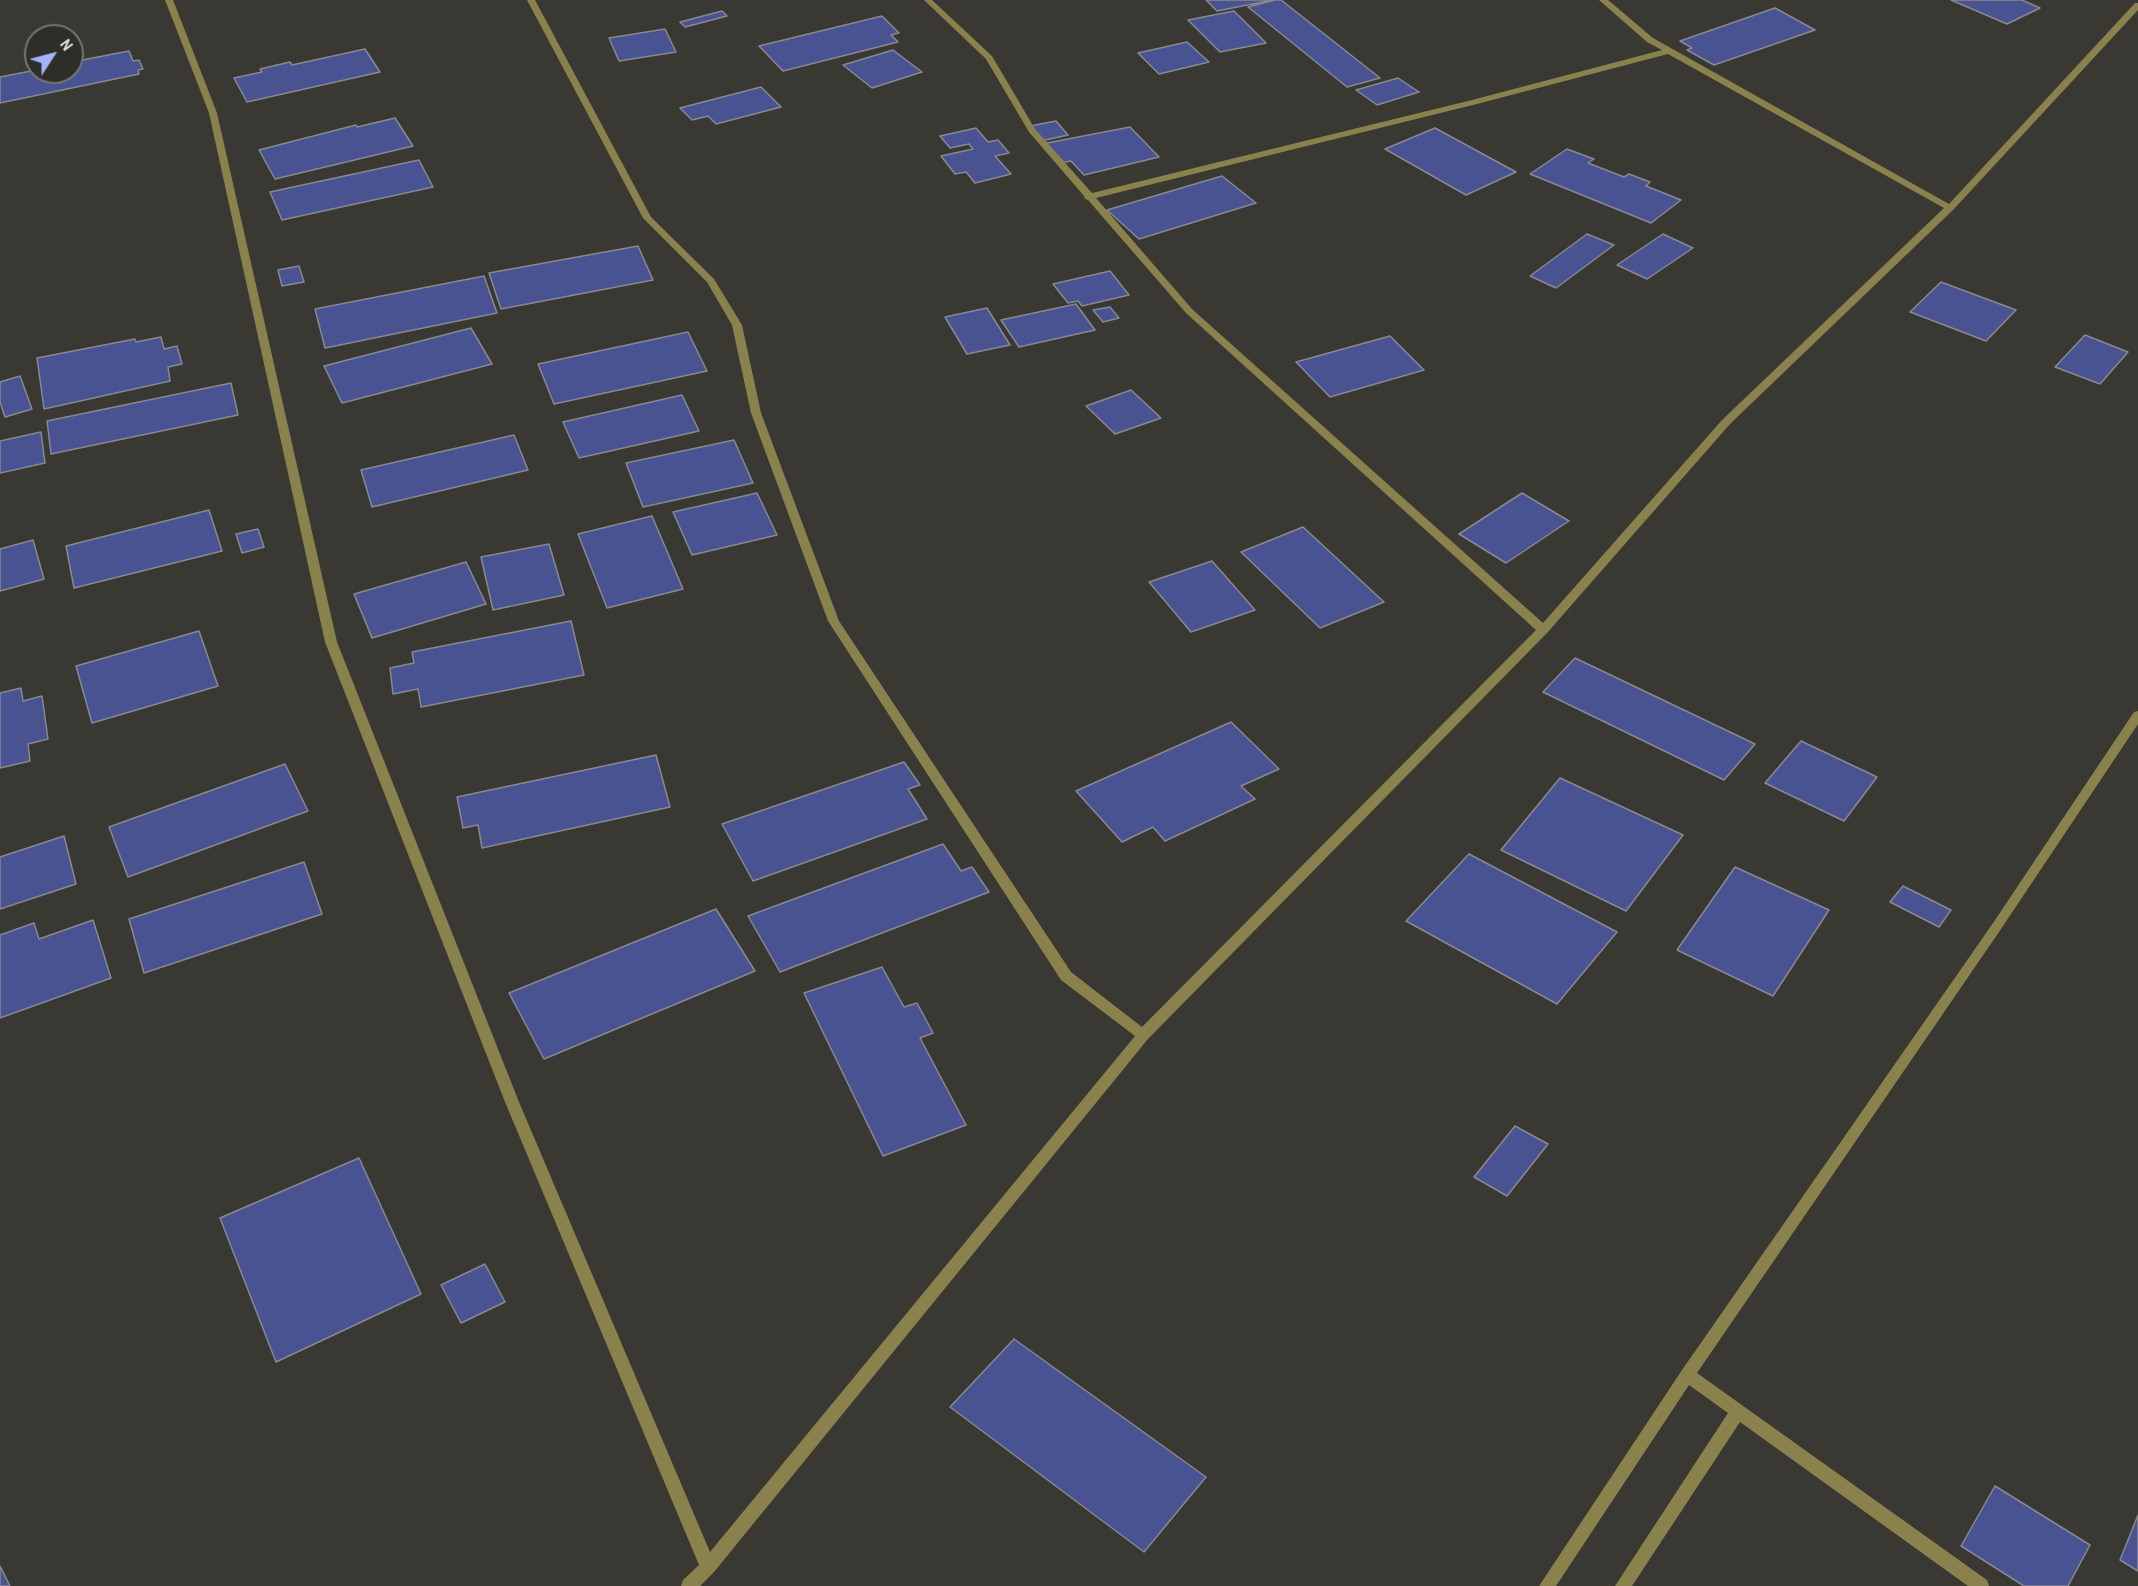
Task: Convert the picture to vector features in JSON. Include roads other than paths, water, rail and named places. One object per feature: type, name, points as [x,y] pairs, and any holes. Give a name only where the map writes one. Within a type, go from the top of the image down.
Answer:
[{"type":"street","points":[[169,0],[213,113],[331,642],[512,1101],[708,1566]]},
{"type":"street","points":[[531,0],[647,218],[711,281],[737,325],[756,413],[834,621],[1066,976],[1143,1035]]},
{"type":"street","points":[[928,0],[989,58],[1032,130],[1189,311],[1543,630]]},
{"type":"street","points":[[1603,0],[1650,40],[1950,208]]},
{"type":"street","points":[[688,1586],[708,1566],[1143,1035],[1543,630],[1726,422],[1950,208],[2138,5]]},
{"type":"street","points":[[1088,197],[1474,102],[1669,51]]},
{"type":"street","points":[[1547,1586],[1686,1375],[1997,926],[2138,715]]},
{"type":"street","points":[[1686,1375],[1982,1586]]},
{"type":"street","points":[[1623,1586],[1738,1412]]}]
